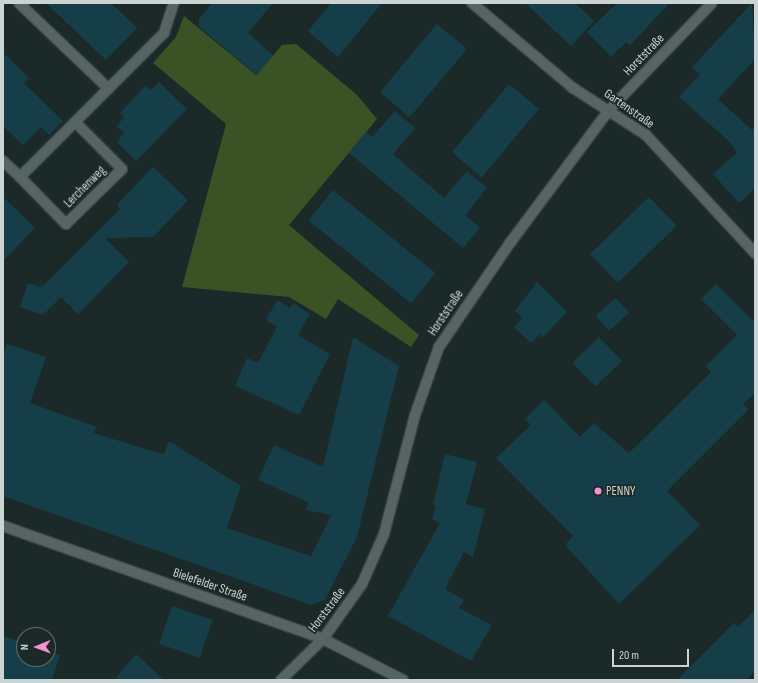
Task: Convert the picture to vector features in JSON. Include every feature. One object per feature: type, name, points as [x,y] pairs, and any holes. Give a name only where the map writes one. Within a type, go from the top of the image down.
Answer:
[{"type":"street","points":[[19,3],[109,89]]},
{"type":"street","points":[[20,177],[164,33],[174,3]]},
{"type":"street","name":"Gartenstraße","points":[[472,3],[573,88],[610,109],[646,135],[755,253]]},
{"type":"street","name":"Horststraße","points":[[281,680],[323,639],[362,584],[384,534],[414,415],[439,347],[510,243],[610,109],[712,3]]},
{"type":"street","name":"Lerchenweg","points":[[3,161],[66,224],[122,169],[75,122]]},
{"type":"street","name":"Bielefelder Straße","points":[[3,526],[323,639],[403,680]]},
{"type":"green space","points":[[184,16],[256,75],[282,45],[296,44],[356,94],[377,119],[289,225],[419,335],[411,347],[338,299],[326,319],[289,297],[182,287],[226,124],[153,63],[176,37]]},
{"type":"building","points":[[46,3],[111,3],[137,28],[106,60]]},
{"type":"building","points":[[212,3],[273,3],[248,33],[273,55],[257,75],[199,27],[199,19]]},
{"type":"building","points":[[331,3],[382,3],[338,57],[308,31]]},
{"type":"building","points":[[525,3],[575,3],[594,21],[571,46]]},
{"type":"building","points":[[617,3],[670,3],[630,45],[626,42],[611,57],[587,32]]},
{"type":"building","points":[[752,3],[755,59],[718,99],[752,130],[755,127],[755,188],[739,203],[713,174],[737,153],[731,143],[679,97],[700,74],[692,67]]},
{"type":"building","points":[[437,24],[467,49],[410,117],[380,92]]},
{"type":"building","points":[[3,53],[29,78],[24,83],[63,121],[49,135],[41,127],[23,145],[3,126]]},
{"type":"building","points":[[159,82],[187,109],[136,161],[117,142],[124,133],[116,126],[124,118],[120,113],[146,85],[151,90]]},
{"type":"building","points":[[509,84],[539,109],[482,177],[452,152]]},
{"type":"building","points":[[395,111],[415,128],[393,154],[444,198],[467,171],[487,188],[465,215],[480,228],[463,248],[349,153],[366,132],[372,137]]},
{"type":"building","points":[[153,167],[188,200],[160,230],[153,237],[105,238],[129,262],[78,314],[61,297],[43,315],[20,307],[28,283],[42,287],[120,209],[117,205]]},
{"type":"building","points":[[333,190],[436,273],[411,303],[308,220]]},
{"type":"building","points":[[3,197],[35,228],[3,261]]},
{"type":"building","points":[[649,197],[677,226],[618,283],[590,254]]},
{"type":"building","points":[[537,282],[567,312],[542,338],[539,334],[531,343],[514,327],[522,318],[515,311]]},
{"type":"building","name":"PENNY","points":[[716,284],[752,320],[755,317],[755,393],[743,404],[749,409],[667,491],[700,525],[619,604],[565,545],[573,536],[496,458],[531,425],[525,419],[544,400],[580,437],[594,423],[629,453],[711,372],[706,366],[737,335],[701,299]]},
{"type":"building","points":[[616,298],[629,313],[609,331],[596,316]]},
{"type":"building","points":[[277,300],[290,308],[293,303],[310,314],[298,335],[330,354],[299,415],[235,386],[247,358],[258,363],[277,327],[266,320]]},
{"type":"building","points":[[353,337],[399,366],[357,537],[325,600],[311,605],[3,496],[3,355],[7,344],[46,357],[30,403],[97,427],[94,433],[142,448],[164,454],[169,441],[241,486],[227,528],[311,556],[331,515],[306,510],[308,502],[258,480],[274,445],[323,467]]},
{"type":"building","points":[[599,337],[622,361],[595,386],[572,363]]},
{"type":"building","points":[[445,454],[477,462],[466,504],[485,509],[473,557],[464,552],[445,589],[464,600],[459,608],[492,625],[471,661],[388,616],[440,523],[432,519],[436,505],[433,505]]},
{"type":"building","points":[[172,606],[213,620],[200,658],[159,644]]},
{"type":"building","points":[[755,610],[755,671],[746,680],[677,680],[734,623],[738,627]]},
{"type":"building","points":[[3,636],[16,640],[16,667],[56,667],[56,654],[60,655],[52,680],[3,680]]},
{"type":"building","points":[[136,654],[164,680],[114,680]]},
{"type":"place","name":"PENNY","points":[[598,491]]}]
